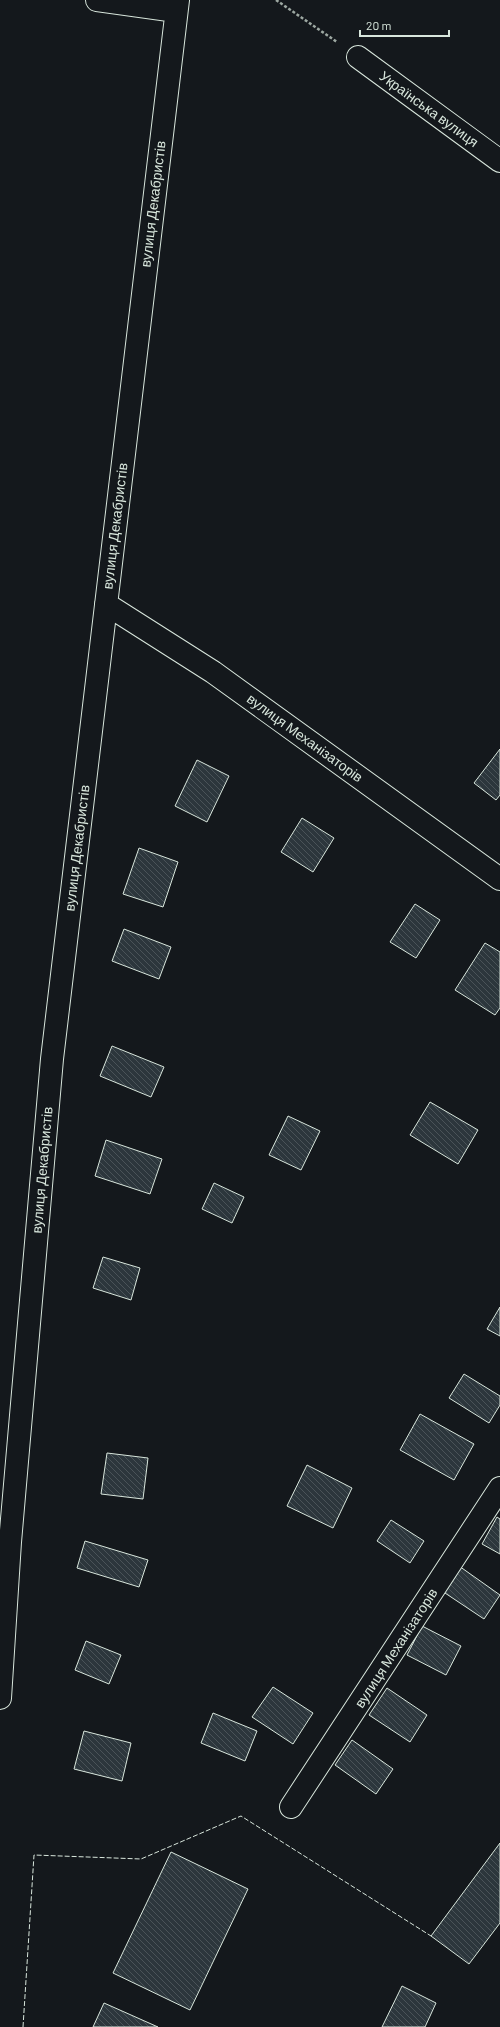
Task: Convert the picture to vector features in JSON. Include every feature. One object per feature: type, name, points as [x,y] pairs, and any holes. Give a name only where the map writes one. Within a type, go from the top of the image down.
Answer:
[{"type":"street","points":[[97,0],[177,6]]},
{"type":"street","name":"вулиця Декабристів","points":[[0,1698],[5,1541],[52,1059],[177,6]]},
{"type":"street","name":"Українська вулиця","points":[[358,57],[500,161]]},
{"type":"street","name":"вулиця Механізаторів","points":[[106,604],[213,672],[500,878]]},
{"type":"street","name":"вулиця Механізаторів","points":[[291,1807],[500,1488]]},
{"type":"path","points":[[276,0],[358,57]]},
{"type":"building","points":[[500,749],[500,795],[496,800],[474,783]]},
{"type":"building","points":[[197,760],[229,776],[207,822],[175,806]]},
{"type":"building","points":[[302,818],[334,838],[313,872],[281,852]]},
{"type":"building","points":[[139,848],[178,862],[163,907],[123,894]]},
{"type":"building","points":[[415,904],[440,920],[416,958],[390,942]]},
{"type":"building","points":[[124,929],[171,947],[159,979],[112,961]]},
{"type":"building","points":[[485,943],[500,952],[500,1008],[495,1015],[455,990]]},
{"type":"building","points":[[112,1046],[164,1067],[151,1097],[100,1076]]},
{"type":"building","points":[[430,1102],[478,1130],[458,1164],[410,1135]]},
{"type":"building","points":[[288,1116],[320,1131],[301,1170],[269,1155]]},
{"type":"building","points":[[106,1140],[162,1159],[150,1194],[95,1176]]},
{"type":"building","points":[[214,1183],[244,1197],[232,1223],[202,1209]]},
{"type":"building","points":[[103,1257],[140,1268],[131,1300],[93,1288]]},
{"type":"building","points":[[500,1307],[500,1336],[487,1329]]},
{"type":"building","points":[[464,1374],[500,1396],[500,1405],[489,1423],[449,1398]]},
{"type":"building","points":[[420,1414],[474,1444],[454,1480],[400,1450]]},
{"type":"building","points":[[107,1453],[148,1458],[143,1499],[101,1494]]},
{"type":"building","points":[[307,1465],[352,1488],[333,1528],[287,1506]]},
{"type":"building","points":[[497,1517],[500,1519],[500,1554],[482,1544]]},
{"type":"building","points":[[391,1520],[424,1541],[410,1563],[377,1541]]},
{"type":"building","points":[[85,1541],[148,1560],[139,1587],[77,1568]]},
{"type":"building","points":[[459,1566],[500,1595],[484,1619],[442,1591]]},
{"type":"building","points":[[422,1626],[461,1646],[446,1675],[407,1655]]},
{"type":"building","points":[[86,1641],[121,1655],[109,1684],[75,1670]]},
{"type":"building","points":[[273,1687],[313,1713],[293,1744],[252,1717]]},
{"type":"building","points":[[387,1688],[427,1715],[410,1742],[369,1715]]},
{"type":"building","points":[[213,1713],[257,1731],[245,1761],[201,1743]]},
{"type":"building","points":[[84,1731],[131,1743],[122,1781],[74,1769]]},
{"type":"building","points":[[352,1740],[393,1769],[376,1794],[335,1765]]},
{"type":"building","points":[[500,1843],[500,1923],[469,1964],[431,1936]]},
{"type":"building","points":[[171,1852],[248,1889],[190,2010],[113,1973]]},
{"type":"building","points":[[402,1986],[436,2003],[425,2027],[382,2027]]},
{"type":"building","points":[[104,2003],[158,2027],[93,2027]]},
{"type":"fence","points":[[23,2027],[34,1855],[141,1859],[241,1816],[431,1936]]}]
